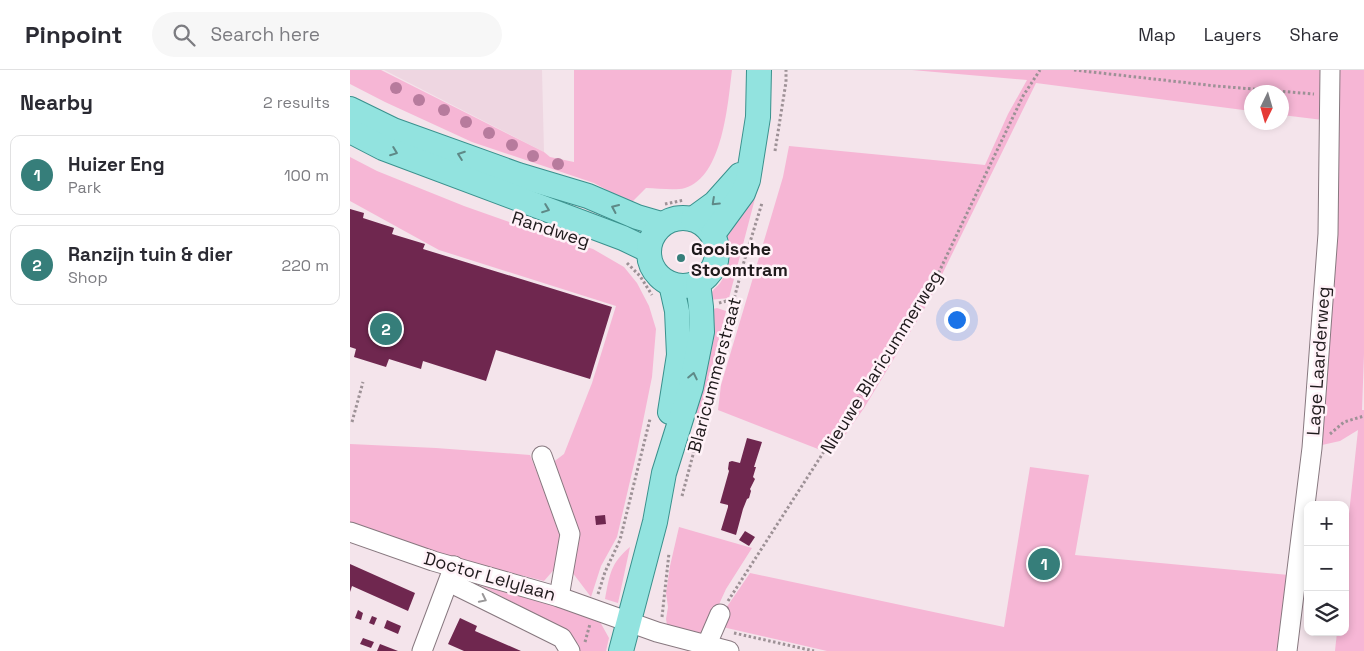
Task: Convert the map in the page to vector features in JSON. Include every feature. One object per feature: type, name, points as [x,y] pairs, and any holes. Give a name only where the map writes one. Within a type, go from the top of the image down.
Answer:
[{"type":"main road","points":[[713,234],[743,193],[763,154],[758,117],[759,70]]},
{"type":"main road","points":[[350,109],[393,130],[518,175],[588,196],[637,217],[662,214],[681,217],[690,209],[714,204],[763,154]]},
{"type":"main road","name":"Randweg","points":[[350,131],[383,148],[619,245],[648,250]]},
{"type":"main road","points":[[662,214],[648,250],[650,264],[664,281],[685,286],[698,283],[707,276],[714,267],[717,256],[713,234],[690,209]]},
{"type":"main road","name":"Blaricummerstraat","points":[[621,651],[655,522],[664,474],[691,387],[702,332],[698,283]]},
{"type":"main road","name":"Blaricummerstraat","points":[[664,474],[666,440],[679,355],[677,311],[671,284]]},
{"type":"street","name":"Lage Laarderweg","points":[[1287,651],[1312,448],[1328,234],[1330,70]]},
{"type":"street","points":[[542,456],[570,534],[559,596]]},
{"type":"street","name":"Doctor Lelylaan","points":[[350,532],[454,566],[559,596],[705,648],[729,651]]},
{"type":"street","points":[[454,566],[459,587],[562,638],[575,649]]},
{"type":"street","points":[[422,651],[454,566]]},
{"type":"street","points":[[705,648],[717,621]]},
{"type":"path","points":[[763,154],[786,82],[786,70]]},
{"type":"path","name":"Nieuwe Blaricummerweg","points":[[717,621],[938,274],[1023,96],[1040,70]]},
{"type":"path","points":[[1074,70],[1216,86],[1330,96]]},
{"type":"path","name":"Blaricummerstraat","points":[[721,348],[762,202]]},
{"type":"path","points":[[662,214],[690,209]]},
{"type":"path","points":[[619,245],[660,310],[677,311]]},
{"type":"path","points":[[701,307],[734,300]]},
{"type":"path","points":[[352,422],[363,382]]},
{"type":"path","points":[[1312,448],[1344,422],[1364,416]]},
{"type":"path","points":[[575,649],[584,644],[604,572],[620,540],[651,417]]},
{"type":"path","name":"Blaricummerstraat","points":[[681,502],[696,444]]},
{"type":"path","points":[[657,632],[663,614],[670,550]]},
{"type":"path","points":[[663,614],[670,616]]},
{"type":"path","points":[[717,621],[814,651]]},
{"type":"shaded area","points":[[350,70],[381,70],[544,152],[550,157],[574,162],[574,70],[732,70],[721,137],[716,154],[708,169],[698,181],[685,188],[646,188],[631,203],[594,183],[472,142],[385,102],[350,84]]},
{"type":"shaded area","points":[[384,70],[542,70],[544,152]]},
{"type":"shaded area","points":[[912,70],[1323,70],[1323,120],[1289,116],[1289,85],[1244,85],[1244,110],[1036,83],[929,301],[864,408],[834,451],[818,449],[718,410],[721,385],[783,177],[789,146],[985,165],[1008,114],[1027,80]]},
{"type":"shaded area","points":[[1338,70],[1364,70],[1364,354],[1362,410],[1364,410],[1364,651],[1335,651],[1337,636],[1349,636],[1349,514],[1358,430],[1340,441],[1322,445]]},
{"type":"shaded area","points":[[350,157],[377,171],[464,206],[593,249],[624,267],[637,283],[649,306],[656,329],[652,377],[617,537],[601,566],[591,597],[572,572],[552,463],[564,454],[592,383],[616,306],[439,250],[350,201]]},
{"type":"shaded area","points":[[758,187],[729,298],[709,300],[713,290],[722,280],[727,269],[728,250],[724,232],[733,224]]},
{"type":"shaded area","points":[[717,308],[726,311],[700,415],[691,413],[709,310]]},
{"type":"shaded area","points":[[350,444],[530,455],[561,533],[558,565],[544,581],[456,559],[350,526]]},
{"type":"shaded area","points":[[1030,467],[1089,475],[1075,555],[1289,575],[1279,651],[827,651],[718,626],[722,614],[750,573],[1004,627]]},
{"type":"shaded area","points":[[679,527],[752,548],[726,589],[705,635],[698,636],[667,625],[668,607],[666,593]]},
{"type":"shaded area","points":[[630,547],[618,603],[605,599],[612,570],[618,559]]},
{"type":"shaded area","points":[[471,580],[599,620],[609,638],[606,651],[579,651],[579,645],[568,632]]},
{"type":"building","points":[[350,209],[364,213],[363,218],[394,228],[392,234],[425,244],[423,249],[612,307],[590,379],[496,350],[486,381],[423,361],[421,369],[389,359],[386,367],[354,357],[356,349],[350,347]]},
{"type":"building","points":[[747,438],[762,442],[754,467],[756,467],[753,477],[755,479],[743,509],[736,535],[721,530],[728,505],[720,503],[729,471],[729,462],[740,463]]},
{"type":"building","points":[[605,515],[606,524],[596,525],[595,516]]},
{"type":"building","points":[[745,531],[755,537],[749,546],[739,540]]},
{"type":"building","points":[[350,564],[415,593],[408,611],[352,586],[350,592]]},
{"type":"building","points":[[358,610],[363,613],[361,620],[355,618]]},
{"type":"building","points":[[372,616],[377,618],[374,625],[369,623]]},
{"type":"building","points":[[460,618],[477,626],[475,631],[521,651],[464,651],[448,644]]},
{"type":"building","points":[[387,620],[401,626],[398,634],[384,628]]},
{"type":"building","points":[[363,638],[374,642],[371,648],[360,644]]},
{"type":"building","points":[[380,644],[398,651],[377,651]]},
{"type":"place","name":"Gooische Stoomtram","points":[[681,258]]},
{"type":"place","name":"Ranzijn tuin & dier","points":[[386,329]]},
{"type":"place","name":"Huizer Eng","points":[[1044,564]]}]
